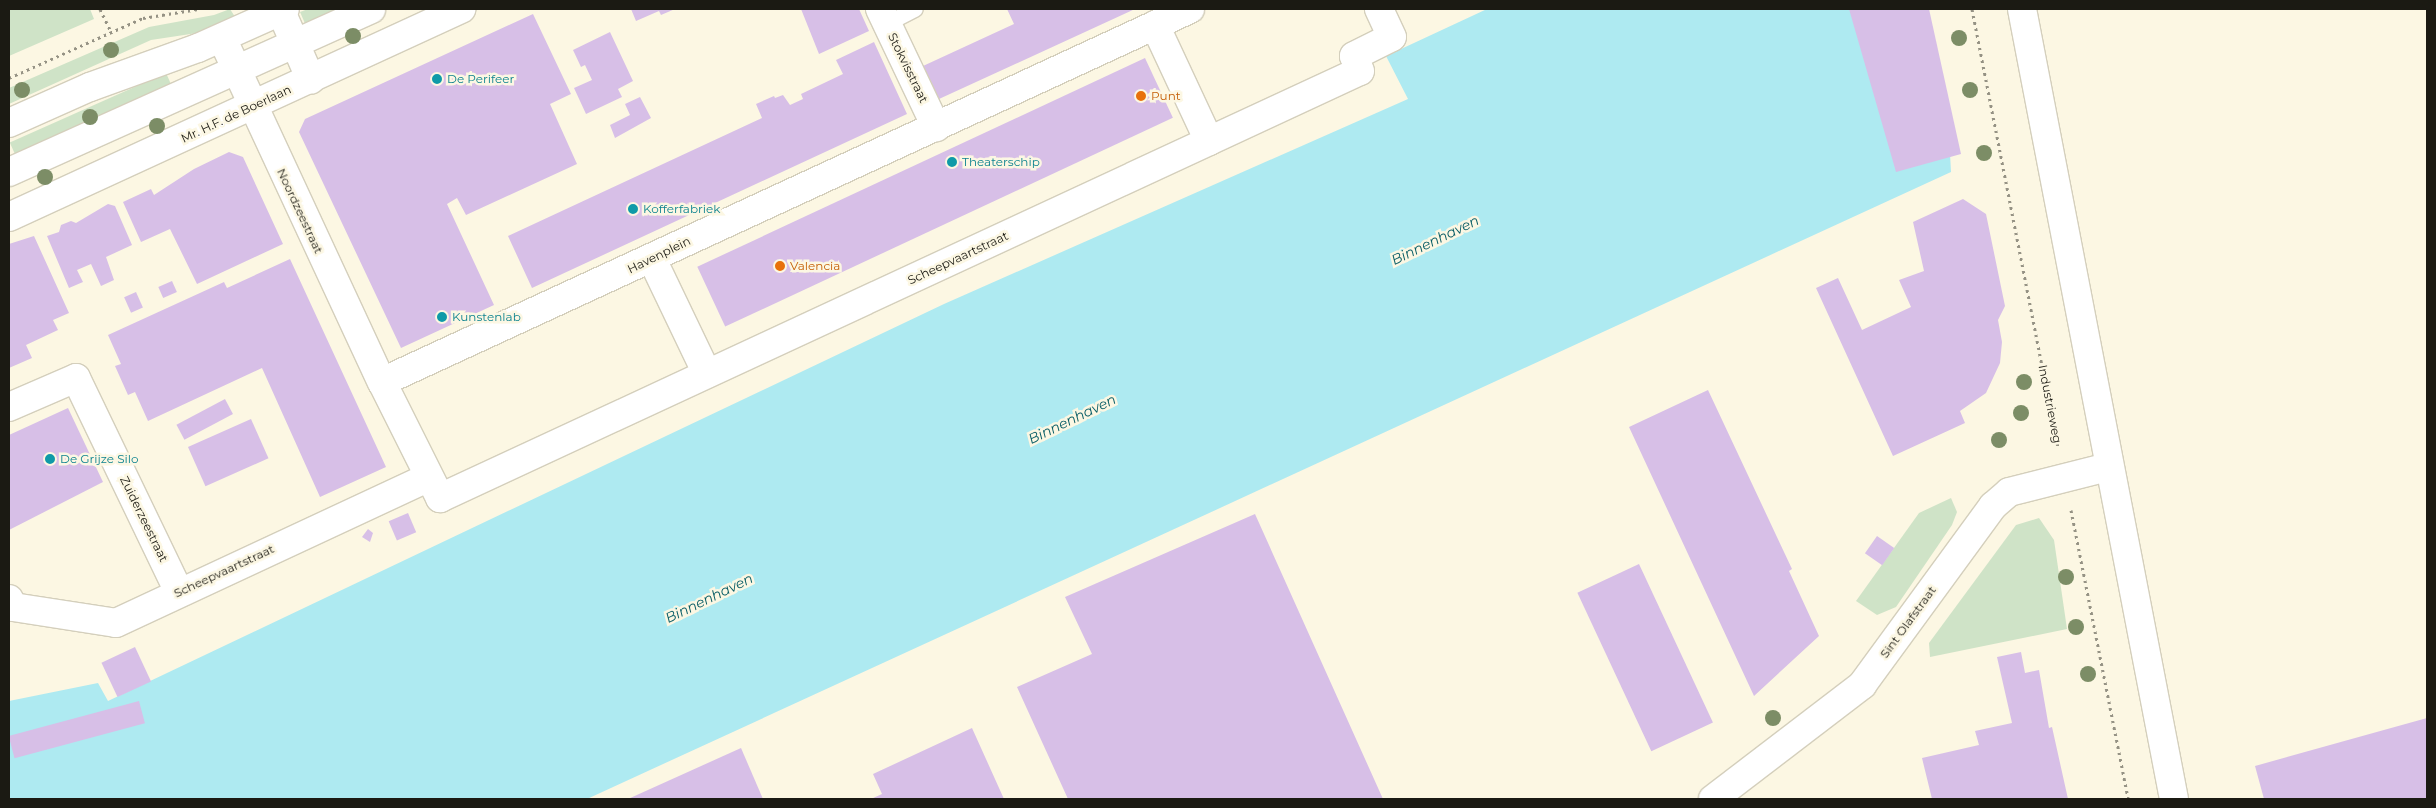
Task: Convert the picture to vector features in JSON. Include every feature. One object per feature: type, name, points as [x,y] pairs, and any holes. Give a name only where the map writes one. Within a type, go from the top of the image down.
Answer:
[{"type":"street","points":[[9,172],[371,9]]},
{"type":"street","name":"Mr. H.F. de Boerlaan","points":[[9,217],[252,108],[462,9]]},
{"type":"street","points":[[936,127],[1190,9]]},
{"type":"street","name":"Scheepvaartstraat","points":[[382,382],[440,498],[1360,71],[1354,56],[1392,37],[1379,9]]},
{"type":"street","points":[[2022,9],[2108,467],[2174,799]]},
{"type":"street","points":[[9,123],[90,87],[222,38],[282,10],[311,80]]},
{"type":"street","name":"Stokvisstraat","points":[[883,16],[936,127]]},
{"type":"street","points":[[1155,25],[1209,141]]},
{"type":"street","name":"Noordzeestraat","points":[[222,38],[252,108],[382,382]]},
{"type":"street","name":"Havenplein","points":[[382,382],[652,260],[936,127]]},
{"type":"street","points":[[652,260],[707,374]]},
{"type":"street","name":"Zuiderzeestraat","points":[[9,407],[76,378],[179,592]]},
{"type":"street","name":"Sint Olafstraat","points":[[1713,799],[1862,685],[1993,506],[2009,492],[2064,476],[2108,467]]},
{"type":"street","name":"Scheepvaartstraat","points":[[11,603],[116,623],[429,477]]},
{"type":"lane","points":[[883,16],[915,9]]},
{"type":"path","points":[[100,9],[111,32]]},
{"type":"path","points":[[9,78],[151,16],[198,9]]},
{"type":"path","name":"Industrieweg","points":[[1972,9],[2128,799]]},
{"type":"green space","points":[[9,9],[90,9],[94,19],[9,56]]},
{"type":"green space","points":[[230,9],[237,20],[217,30],[151,40],[9,104],[9,88],[149,27],[214,15]]},
{"type":"green space","points":[[308,9],[349,9],[307,28],[300,12]]},
{"type":"green space","points":[[166,73],[173,89],[17,158],[10,143]]},
{"type":"green space","points":[[1951,498],[1957,512],[1952,525],[1896,607],[1877,615],[1856,601],[1919,513]]},
{"type":"green space","points":[[2039,518],[2054,540],[2067,629],[1930,657],[1929,643],[2016,525]]},
{"type":"water","name":"Binnenhaven","points":[[1487,9],[1922,9],[1949,135],[1951,172],[587,799],[9,799],[9,701],[98,683],[108,701],[944,304],[1408,99],[1386,56]]},
{"type":"building","points":[[631,9],[675,9],[661,15],[659,11],[636,21]]},
{"type":"building","points":[[801,9],[859,9],[869,31],[819,54]]},
{"type":"building","points":[[1007,9],[1135,9],[939,99],[923,66],[1014,24]]},
{"type":"building","points":[[1849,9],[1929,9],[1961,154],[1896,172]]},
{"type":"building","points":[[533,14],[571,94],[550,104],[577,164],[466,215],[457,198],[447,204],[494,305],[401,348],[299,132],[305,119]]},
{"type":"building","points":[[610,32],[633,81],[618,89],[622,97],[586,114],[574,88],[592,80],[585,65],[581,67],[573,50]]},
{"type":"building","name":"Kofferfabriek","points":[[874,42],[907,114],[532,288],[508,236],[762,118],[756,104],[774,96],[775,98],[783,95],[790,105],[803,99],[801,94],[843,74],[836,60]]},
{"type":"building","points":[[1145,58],[1173,118],[725,327],[697,267]]},
{"type":"building","points":[[640,97],[651,118],[615,138],[610,125],[630,115],[625,104]]},
{"type":"building","points":[[229,152],[243,157],[283,244],[197,284],[170,229],[141,242],[123,202],[151,189],[154,195],[194,169]]},
{"type":"building","points":[[1963,199],[1986,214],[2005,306],[1998,320],[2002,342],[2000,363],[1986,393],[1960,411],[1965,423],[1893,456],[1816,288],[1838,278],[1862,330],[1911,307],[1899,280],[1924,271],[1913,222]]},
{"type":"building","points":[[108,204],[115,206],[132,245],[106,257],[114,280],[101,286],[91,264],[77,270],[83,282],[69,288],[47,236],[59,232],[61,225],[71,221],[76,223]]},
{"type":"building","points":[[34,236],[69,313],[53,320],[58,330],[26,345],[32,358],[9,368],[9,244]]},
{"type":"building","points":[[290,259],[386,467],[320,497],[262,368],[148,421],[135,392],[128,395],[115,366],[121,364],[108,335],[224,282],[227,288]]},
{"type":"building","points":[[172,281],[177,292],[163,298],[158,287]]},
{"type":"building","points":[[136,292],[143,308],[131,313],[124,297]]},
{"type":"building","points":[[1708,390],[1792,569],[1789,571],[1819,636],[1754,696],[1629,427]]},
{"type":"building","points":[[225,399],[233,414],[184,440],[176,425]]},
{"type":"building","name":"De Grijze Silo","points":[[68,408],[103,482],[9,530],[9,435]]},
{"type":"building","points":[[251,419],[268,458],[205,486],[188,447]]},
{"type":"building","points":[[408,513],[416,532],[397,541],[389,521]]},
{"type":"building","points":[[1255,514],[1383,799],[1068,799],[1017,687],[1092,654],[1065,597]]},
{"type":"building","points":[[368,529],[373,533],[370,542],[362,537]]},
{"type":"building","points":[[1877,536],[1894,548],[1882,565],[1865,553]]},
{"type":"building","points":[[1639,564],[1713,723],[1651,751],[1577,593]]},
{"type":"building","points":[[135,647],[151,681],[118,697],[101,663]]},
{"type":"building","points":[[2021,652],[2025,673],[2039,670],[2049,728],[2052,727],[2068,799],[1932,799],[1922,758],[1979,745],[1975,731],[2012,723],[1997,657]]},
{"type":"building","points":[[139,701],[145,723],[15,758],[9,736]]},
{"type":"building","points":[[2427,718],[2427,799],[2264,799],[2255,766]]},
{"type":"building","points":[[972,728],[1004,799],[871,799],[882,794],[873,774]]},
{"type":"building","points":[[741,748],[763,799],[628,799]]},
{"type":"place","name":"De Perifeer","points":[[437,79]]},
{"type":"place","name":"Punt","points":[[1141,96]]},
{"type":"place","name":"Theaterschip","points":[[952,162]]},
{"type":"place","name":"Kofferfabriek","points":[[633,209]]},
{"type":"place","name":"Valencia","points":[[780,266]]},
{"type":"place","name":"Kunstenlab","points":[[442,317]]},
{"type":"place","name":"De Grijze Silo","points":[[50,459]]}]
